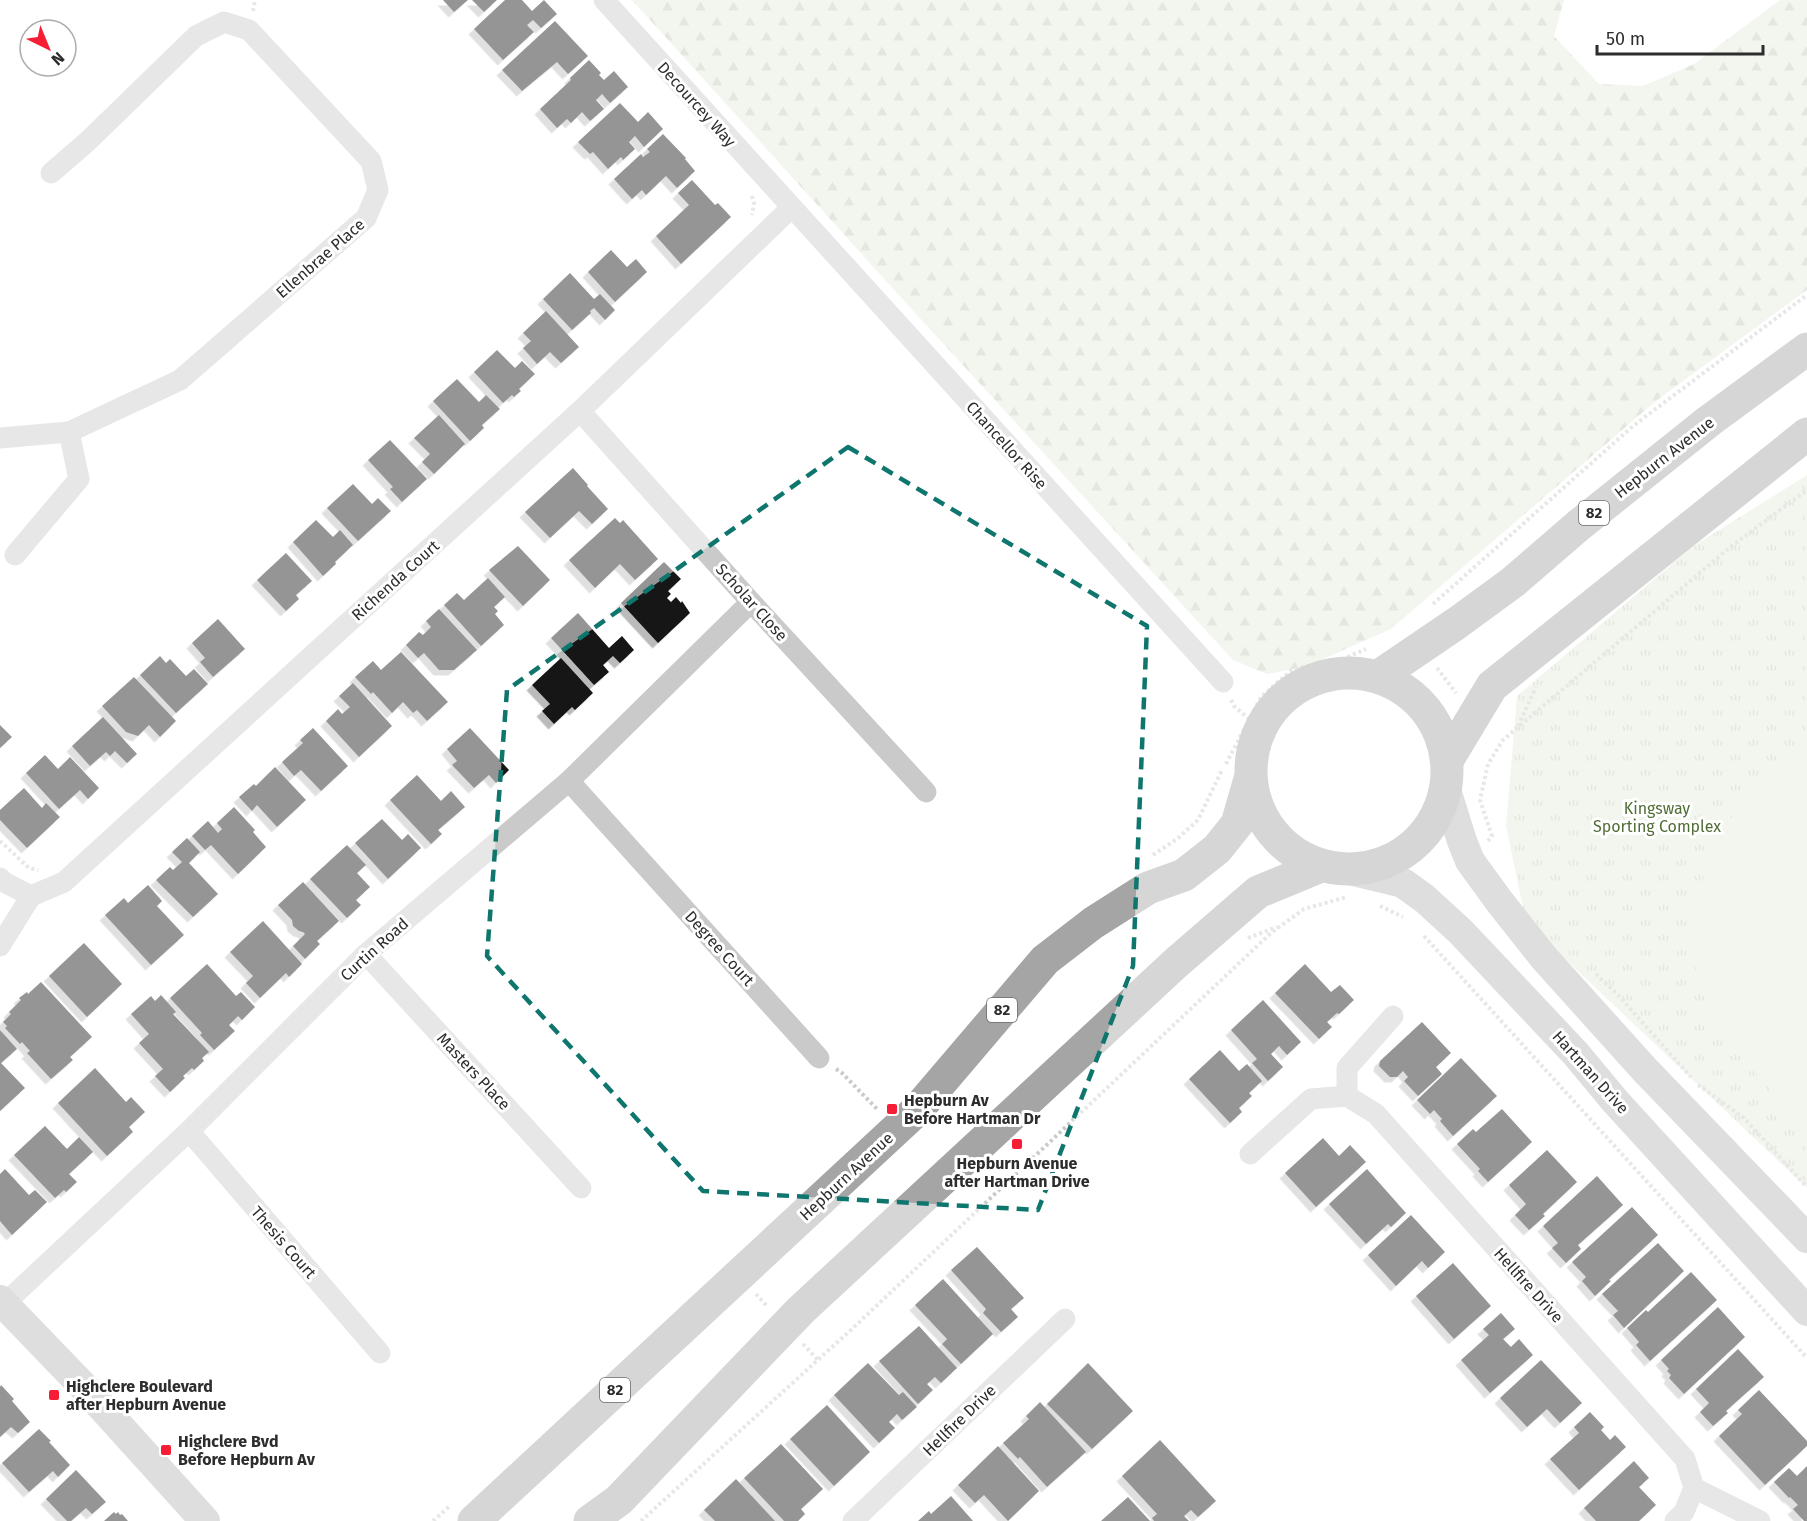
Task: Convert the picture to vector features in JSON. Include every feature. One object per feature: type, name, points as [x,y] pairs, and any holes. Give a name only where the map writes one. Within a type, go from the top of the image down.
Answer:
[{"type":"main road","name":"Hepburn Avenue","points":[[1379,676],[1513,582],[1579,525],[1709,421],[1807,349]]},
{"type":"main road","points":[[590,1521],[619,1500],[801,1310],[1177,962],[1258,892],[1343,878],[1402,854],[1431,826],[1447,774],[1475,713],[1492,686],[1807,434]]},
{"type":"main road","name":"82","points":[[1343,878],[1298,855],[1273,835],[1259,812],[1250,779],[1253,745],[1270,711],[1303,682],[1343,671],[1379,676],[1404,688],[1426,707],[1442,734],[1447,774]]},
{"type":"main road","points":[[1447,774],[1462,841],[1482,854],[1499,902],[1545,959],[1645,1070],[1807,1238]]},
{"type":"main road","name":"Hepburn Avenue","points":[[474,1521],[918,1109],[1045,960],[1094,923],[1148,888],[1184,875],[1217,849],[1237,824],[1250,779]]},
{"type":"main road","name":"Hartman Drive","points":[[1343,878],[1403,883],[1418,910],[1460,931],[1576,1054],[1807,1311]]},
{"type":"main road","points":[[2,1302],[82,1385],[205,1521]]},
{"type":"street","name":"Decourcey Way","points":[[604,0],[791,208]]},
{"type":"street","name":"Ellenbrae Place","points":[[0,438],[69,432],[180,380],[366,218],[378,190],[371,161],[249,30],[224,22],[196,36],[88,141],[51,172]]},
{"type":"street","name":"Richenda Court","points":[[30,896],[64,882],[580,411],[791,208]]},
{"type":"street","name":"Chancellor Rise","points":[[791,208],[1223,682]]},
{"type":"street","name":"Scholar Close","points":[[580,411],[751,602],[926,792]]},
{"type":"street","points":[[15,555],[79,478],[69,432]]},
{"type":"street","name":"Curtin Road","points":[[2,1302],[189,1131],[366,954],[569,781],[751,602]]},
{"type":"street","name":"Degree Court","points":[[569,781],[819,1058]]},
{"type":"street","points":[[0,878],[30,896],[0,946]]},
{"type":"street","name":"Masters Place","points":[[366,954],[581,1188]]},
{"type":"street","points":[[1250,1154],[1311,1099],[1347,1096],[1347,1068],[1393,1016]]},
{"type":"street","name":"Hellfire Drive","points":[[1347,1096],[1376,1114],[1686,1459],[1694,1488]]},
{"type":"street","name":"Thesis Court","points":[[189,1131],[380,1353]]},
{"type":"street","name":"Hellfire Drive","points":[[862,1518],[1065,1319]]},
{"type":"street","points":[[1675,1521],[1684,1512],[1694,1488],[1760,1521]]},
{"type":"path","points":[[750,188],[754,203],[752,218]]},
{"type":"path","points":[[1482,854],[1492,837],[1480,800],[1488,764],[1503,740],[1729,548],[1807,490]]},
{"type":"path","points":[[1424,646],[1433,663],[1460,698],[1503,740]]},
{"type":"path","points":[[1482,854],[1492,837]]},
{"type":"path","points":[[0,841],[28,868],[42,870]]},
{"type":"path","points":[[640,1521],[853,1328],[1271,933],[1304,909],[1348,897],[1343,878]]},
{"type":"path","points":[[1376,903],[1418,910],[1807,1358]]},
{"type":"path","points":[[1595,973],[1616,993],[1698,1085],[1744,1118],[1807,1187]]},
{"type":"path","points":[[819,1058],[842,1073],[877,1108]]},
{"type":"highlighted area","points":[[848,447],[1147,626],[1133,966],[1038,1210],[703,1191],[487,956],[507,690]]},
{"type":"green space","points":[[632,0],[1564,0],[1554,36],[1599,84],[1643,86],[1694,64],[1780,0],[1807,0],[1807,290],[1656,401],[1391,629],[1305,667],[1267,674],[1233,660]]},
{"type":"green space","name":"Kingsway Sporting Complex","points":[[1807,475],[1807,1188],[1526,922],[1506,826],[1517,696],[1692,547]]},
{"type":"green space","points":[[1807,742],[1807,1130],[1719,1033],[1690,952],[1694,899],[1731,818],[1766,778]]},
{"type":"building","points":[[443,0],[468,0],[454,12]]},
{"type":"building","points":[[472,0],[497,0],[484,12]]},
{"type":"building","points":[[505,0],[522,0],[532,11],[544,0],[557,14],[541,28],[533,20],[527,25],[534,32],[503,60],[474,29]]},
{"type":"building","points":[[555,21],[588,56],[568,74],[557,62],[522,91],[502,70]]},
{"type":"building","points":[[589,60],[604,80],[614,71],[628,87],[610,103],[602,94],[596,100],[604,109],[590,121],[582,112],[571,123],[567,119],[557,128],[540,109]]},
{"type":"building","points":[[620,103],[638,122],[648,112],[663,129],[644,147],[635,136],[629,142],[635,149],[623,160],[621,157],[608,169],[593,152],[590,154],[578,142]]},
{"type":"building","points":[[663,134],[695,171],[677,188],[666,176],[646,195],[642,190],[632,199],[614,179],[641,154],[643,157],[650,152],[647,149]]},
{"type":"building","points":[[692,180],[715,205],[718,203],[731,217],[681,264],[656,236],[689,205],[678,193]]},
{"type":"building","points":[[611,250],[627,267],[636,259],[647,272],[615,302],[588,272]]},
{"type":"building","points":[[570,273],[594,299],[600,294],[615,310],[605,320],[594,308],[572,330],[543,299]]},
{"type":"building","points":[[546,311],[579,347],[561,363],[550,352],[537,364],[523,348],[531,341],[523,333]]},
{"type":"building","points":[[497,350],[515,368],[522,361],[535,374],[519,389],[521,391],[503,403],[474,372]]},
{"type":"building","points":[[457,379],[479,402],[486,395],[500,409],[482,425],[484,428],[470,441],[433,401]]},
{"type":"building","points":[[439,415],[465,444],[434,474],[422,462],[430,454],[414,438]]},
{"type":"building","points":[[390,440],[427,479],[402,502],[390,489],[393,487],[368,460]]},
{"type":"building","points":[[573,468],[608,509],[592,524],[579,511],[550,538],[525,512]]},
{"type":"building","points":[[353,484],[372,504],[378,498],[391,511],[358,541],[327,508]]},
{"type":"building","points":[[615,518],[620,523],[623,520],[658,559],[635,580],[620,564],[595,588],[569,560]]},
{"type":"building","points":[[316,520],[333,537],[340,530],[353,545],[323,576],[293,542]]},
{"type":"building","points":[[518,546],[550,580],[523,606],[489,570]]},
{"type":"building","points":[[286,553],[312,581],[296,595],[299,599],[286,611],[257,580]]},
{"type":"building","points":[[664,562],[681,579],[668,591],[671,594],[667,598],[671,602],[676,597],[681,603],[682,601],[690,613],[658,643],[621,603]]},
{"type":"building","points":[[488,578],[505,597],[494,607],[498,611],[495,614],[504,625],[481,646],[444,605],[457,593],[464,600]]},
{"type":"building","points":[[439,609],[477,650],[454,670],[439,670],[424,653],[418,658],[406,645],[419,632],[423,635],[431,627],[426,621]]},
{"type":"building","points":[[578,613],[609,648],[622,636],[634,650],[620,663],[613,656],[603,665],[609,672],[594,685],[551,638]]},
{"type":"building","points":[[218,619],[245,649],[213,677],[200,662],[205,658],[192,643]]},
{"type":"building","points":[[401,652],[448,702],[427,721],[417,710],[413,713],[403,702],[392,713],[373,692],[371,694],[355,677],[373,661],[381,670]]},
{"type":"building","points":[[160,656],[166,663],[170,659],[186,676],[194,669],[208,684],[176,713],[140,675]]},
{"type":"building","points":[[561,658],[593,693],[575,710],[572,707],[554,724],[542,711],[550,704],[532,685]]},
{"type":"building","points":[[134,677],[176,721],[160,737],[149,725],[138,736],[126,732],[102,706]]},
{"type":"building","points":[[353,683],[392,726],[359,757],[326,721],[338,709],[342,714],[350,707],[339,696]]},
{"type":"building","points":[[103,717],[137,754],[127,763],[115,751],[110,756],[106,752],[90,766],[72,746]]},
{"type":"building","points":[[0,725],[12,737],[0,748]]},
{"type":"building","points":[[313,728],[348,766],[321,791],[301,770],[294,776],[282,762],[303,743],[300,740]]},
{"type":"building","points":[[470,728],[509,770],[496,783],[489,775],[474,788],[452,765],[457,761],[447,749]]},
{"type":"building","points":[[45,755],[58,769],[70,757],[99,788],[88,799],[80,790],[59,809],[26,773]]},
{"type":"building","points":[[275,767],[306,800],[277,827],[257,805],[252,811],[239,797],[254,784],[256,786]]},
{"type":"building","points":[[417,775],[441,801],[451,791],[465,807],[438,830],[442,834],[431,844],[390,800]]},
{"type":"building","points":[[24,788],[42,808],[46,803],[60,817],[27,848],[0,820],[0,810]]},
{"type":"building","points":[[234,807],[255,830],[253,832],[266,847],[238,874],[211,845],[205,850],[192,836],[208,821],[218,833],[222,829],[217,823]]},
{"type":"building","points":[[382,819],[402,840],[408,834],[421,848],[388,879],[355,843]]},
{"type":"building","points":[[187,838],[200,852],[189,863],[218,894],[193,917],[156,880],[170,867],[173,870],[182,862],[172,852]]},
{"type":"building","points":[[347,845],[366,865],[357,873],[370,887],[356,900],[361,905],[347,918],[310,879]]},
{"type":"building","points":[[303,882],[339,921],[317,941],[320,944],[305,959],[293,946],[305,934],[293,926],[292,920],[278,905]]},
{"type":"building","points":[[148,885],[162,901],[157,906],[184,935],[151,965],[105,915],[124,898],[128,903]]},
{"type":"building","points":[[263,921],[302,964],[289,977],[286,973],[260,998],[246,983],[253,976],[230,952]]},
{"type":"building","points":[[84,943],[122,984],[87,1017],[49,976]]},
{"type":"building","points":[[207,964],[236,996],[241,992],[255,1007],[242,1020],[238,1016],[229,1025],[235,1031],[214,1050],[200,1035],[202,1033],[170,998]]},
{"type":"building","points":[[1305,964],[1331,992],[1340,985],[1354,1000],[1327,1022],[1332,1027],[1319,1039],[1275,993]]},
{"type":"building","points":[[41,982],[92,1037],[70,1057],[73,1060],[51,1079],[27,1053],[30,1051],[22,1042],[20,1044],[5,1028],[7,1026],[3,1022],[21,1000],[19,998],[27,992],[28,994]]},
{"type":"building","points":[[161,995],[176,1012],[173,1014],[209,1052],[202,1058],[204,1061],[183,1076],[185,1078],[170,1092],[155,1076],[163,1069],[139,1043],[149,1034],[131,1014],[151,996],[155,1001]]},
{"type":"building","points":[[1263,1000],[1301,1042],[1287,1055],[1279,1046],[1271,1054],[1283,1067],[1268,1081],[1252,1063],[1257,1059],[1231,1030]]},
{"type":"building","points":[[1422,1022],[1451,1053],[1436,1067],[1442,1074],[1418,1096],[1404,1081],[1408,1077],[1403,1071],[1397,1077],[1390,1077],[1379,1066],[1380,1061]]},
{"type":"building","points":[[0,1030],[17,1049],[1,1063],[25,1088],[0,1111]]},
{"type":"building","points":[[1220,1050],[1239,1071],[1247,1064],[1262,1081],[1249,1093],[1252,1096],[1239,1108],[1242,1112],[1230,1123],[1189,1079]]},
{"type":"building","points":[[1461,1058],[1497,1096],[1453,1136],[1434,1110],[1430,1114],[1417,1100]]},
{"type":"building","points":[[95,1068],[126,1102],[131,1097],[145,1112],[129,1127],[133,1132],[107,1156],[58,1103]]},
{"type":"building","points":[[1502,1109],[1532,1142],[1488,1182],[1478,1171],[1480,1169],[1457,1144],[1473,1129],[1476,1132]]},
{"type":"building","points":[[45,1126],[67,1149],[79,1137],[93,1152],[69,1174],[77,1182],[55,1198],[14,1155]]},
{"type":"building","points":[[1323,1138],[1339,1156],[1350,1145],[1366,1162],[1316,1207],[1285,1173]]},
{"type":"building","points":[[1547,1150],[1577,1182],[1529,1230],[1515,1215],[1526,1204],[1509,1185]]},
{"type":"building","points":[[5,1169],[29,1195],[35,1190],[47,1202],[12,1235],[0,1221],[0,1174]]},
{"type":"building","points":[[1367,1169],[1406,1213],[1391,1227],[1388,1224],[1366,1244],[1329,1204]]},
{"type":"building","points":[[1597,1176],[1623,1205],[1578,1245],[1581,1249],[1566,1263],[1552,1248],[1558,1243],[1543,1226]]},
{"type":"building","points":[[1632,1207],[1658,1235],[1595,1296],[1582,1281],[1586,1277],[1572,1262]]},
{"type":"building","points":[[1411,1215],[1445,1252],[1428,1268],[1422,1261],[1396,1286],[1368,1255]]},
{"type":"building","points":[[1658,1243],[1684,1271],[1624,1328],[1613,1315],[1618,1311],[1602,1294]]},
{"type":"building","points":[[977,1247],[1024,1298],[1011,1309],[1018,1317],[1001,1332],[983,1313],[986,1309],[951,1270]]},
{"type":"building","points":[[1453,1263],[1491,1306],[1454,1339],[1416,1296]]},
{"type":"building","points":[[1691,1272],[1717,1300],[1650,1361],[1636,1345],[1639,1342],[1627,1328]]},
{"type":"building","points":[[943,1279],[993,1334],[961,1364],[942,1344],[947,1339],[915,1305]]},
{"type":"building","points":[[1718,1307],[1745,1337],[1684,1394],[1669,1378],[1671,1375],[1667,1371],[1669,1369],[1661,1360]]},
{"type":"building","points":[[1501,1313],[1515,1329],[1503,1339],[1511,1347],[1519,1339],[1533,1355],[1490,1393],[1461,1360],[1489,1335],[1483,1329]]},
{"type":"building","points":[[919,1326],[957,1368],[941,1383],[935,1377],[927,1384],[933,1390],[918,1404],[879,1361]]},
{"type":"building","points":[[1738,1349],[1764,1377],[1726,1411],[1728,1413],[1713,1426],[1700,1412],[1709,1403],[1696,1389]]},
{"type":"building","points":[[1541,1360],[1582,1403],[1560,1423],[1547,1409],[1527,1427],[1500,1398]]},
{"type":"building","points":[[868,1363],[899,1395],[903,1392],[917,1407],[902,1420],[897,1414],[889,1422],[895,1428],[879,1443],[834,1395]]},
{"type":"building","points":[[1088,1363],[1133,1411],[1092,1449],[1047,1404]]},
{"type":"building","points":[[1,1385],[30,1422],[18,1433],[11,1427],[0,1437],[0,1387]]},
{"type":"building","points":[[1759,1390],[1807,1441],[1807,1446],[1765,1485],[1719,1436],[1742,1414],[1738,1410]]},
{"type":"building","points":[[1040,1402],[1086,1452],[1047,1487],[1020,1457],[1018,1459],[1003,1443],[1029,1419],[1026,1416]]},
{"type":"building","points":[[827,1405],[870,1452],[834,1486],[790,1439]]},
{"type":"building","points":[[1590,1412],[1604,1427],[1601,1430],[1610,1440],[1615,1435],[1626,1447],[1579,1490],[1550,1459],[1579,1433],[1574,1427]]},
{"type":"building","points":[[39,1429],[70,1465],[58,1477],[53,1471],[29,1492],[2,1463]]},
{"type":"building","points":[[1160,1440],[1216,1501],[1198,1517],[1191,1510],[1184,1516],[1189,1521],[1154,1521],[1152,1518],[1157,1514],[1122,1476]]},
{"type":"building","points":[[781,1444],[823,1489],[801,1509],[805,1514],[798,1521],[784,1521],[744,1478]]},
{"type":"building","points":[[998,1446],[1039,1491],[1008,1521],[984,1495],[975,1503],[958,1485]]},
{"type":"building","points":[[1634,1461],[1649,1478],[1639,1487],[1656,1505],[1639,1521],[1596,1521],[1584,1508]]},
{"type":"building","points":[[1807,1466],[1807,1521],[1804,1521],[1793,1509],[1798,1505],[1774,1482],[1789,1468],[1797,1476]]},
{"type":"building","points":[[76,1470],[106,1502],[92,1514],[86,1508],[71,1521],[67,1521],[46,1499]]},
{"type":"building","points":[[736,1479],[775,1521],[715,1521],[704,1510]]},
{"type":"building","points":[[951,1496],[973,1521],[918,1521],[929,1511],[931,1514]]},
{"type":"building","points":[[1128,1497],[1150,1521],[1101,1521]]},
{"type":"building","points":[[114,1512],[122,1514],[128,1521],[104,1521]]},
{"type":"place","name":"Hepburn Av Before Hartman Dr","points":[[892,1109]]},
{"type":"place","name":"Hepburn Avenue after Hartman Drive","points":[[1017,1144]]},
{"type":"place","name":"Highclere Boulevard after Hepburn Avenue","points":[[54,1395]]},
{"type":"place","name":"Highclere Bvd Before Hepburn Av","points":[[166,1450]]}]
